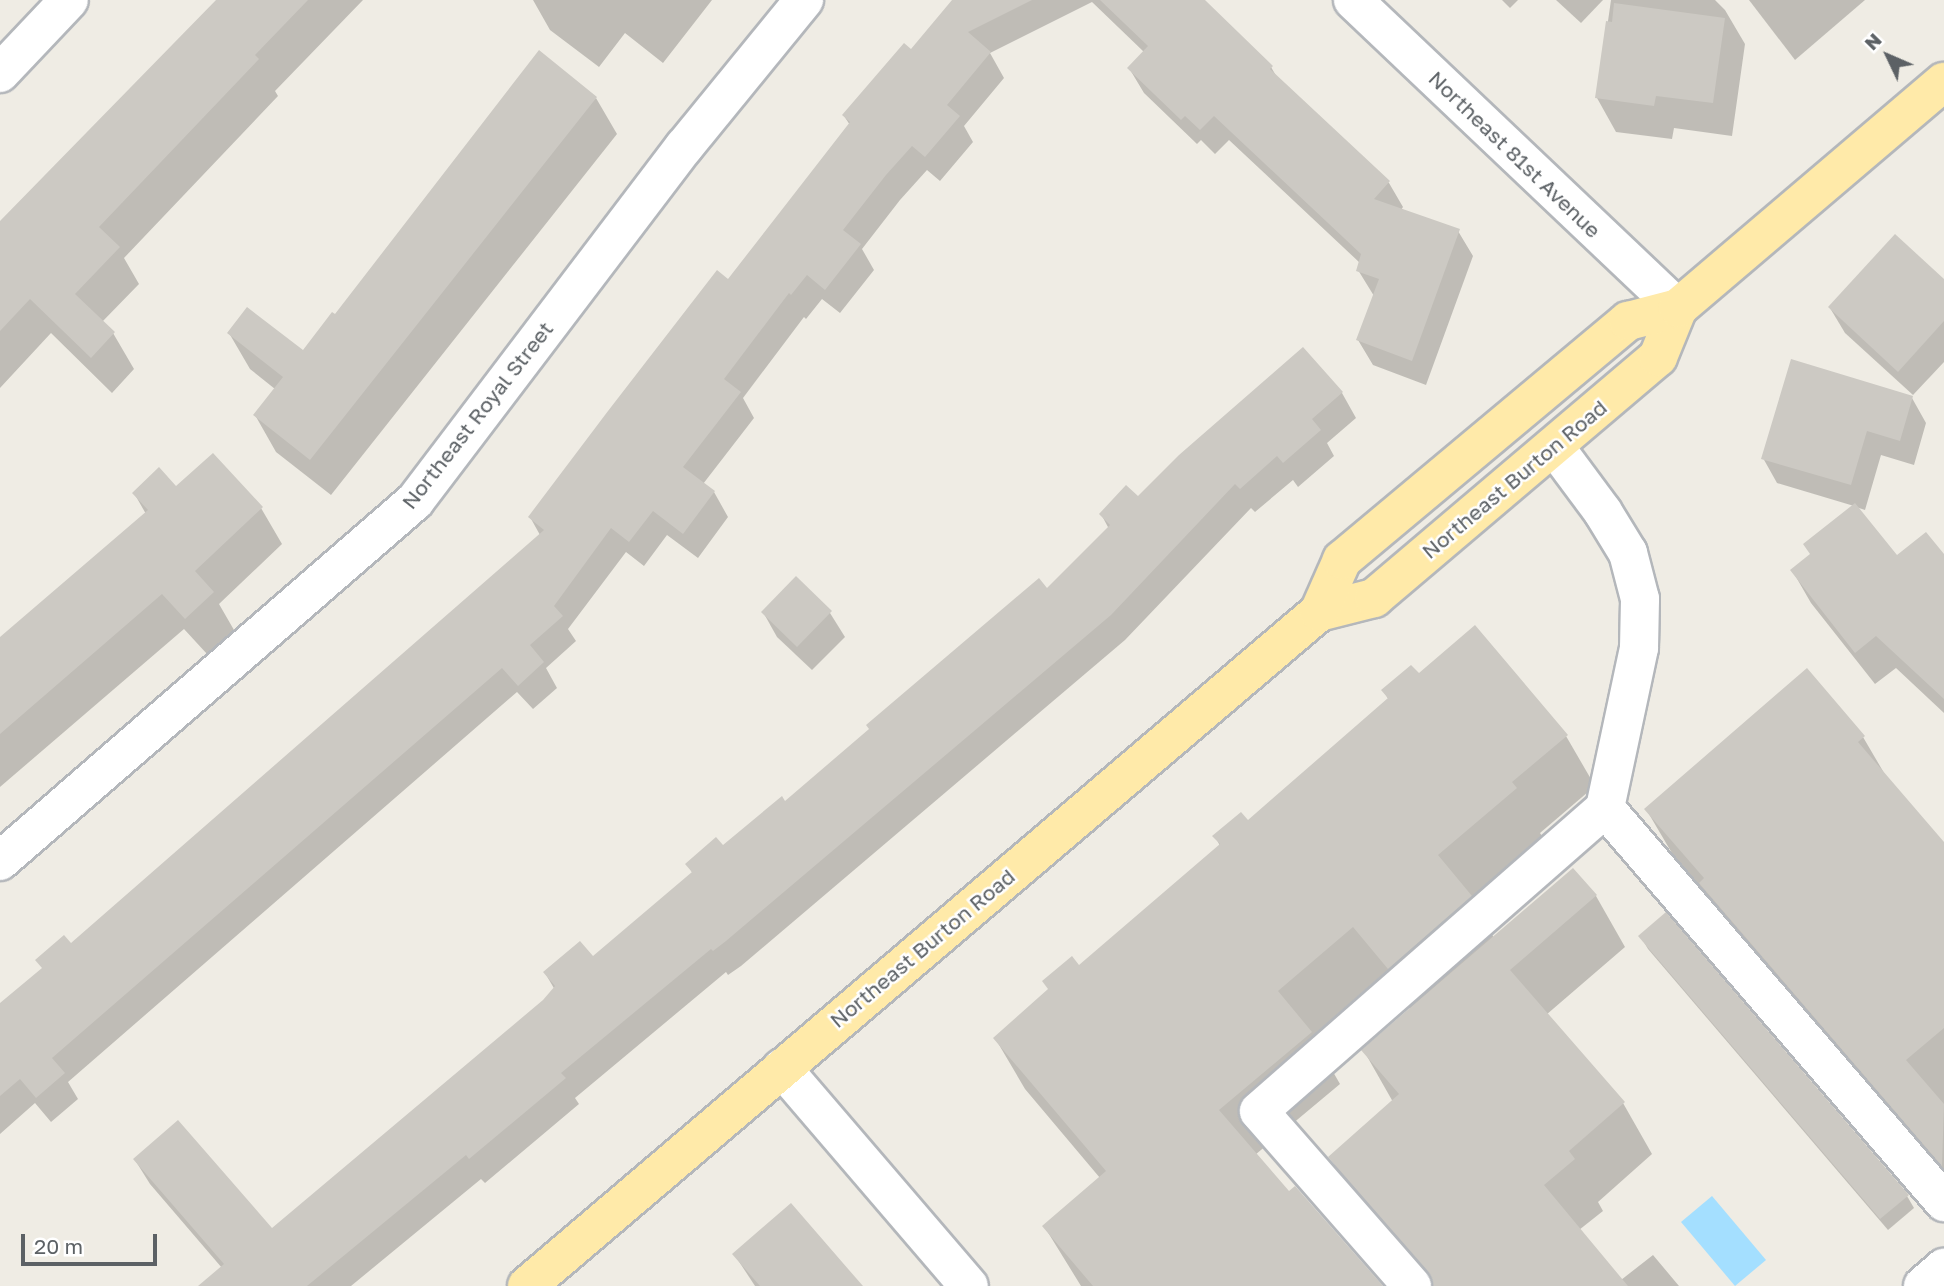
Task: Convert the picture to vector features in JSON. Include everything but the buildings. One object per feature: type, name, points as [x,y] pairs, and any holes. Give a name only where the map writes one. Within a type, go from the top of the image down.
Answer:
[{"type":"main road","name":"Northeast Burton Road","points":[[527,1286],[1318,612],[1342,560],[1628,321],[1678,308],[1944,82]]},
{"type":"main road","name":"Northeast Burton Road","points":[[1318,612],[1374,598],[1658,357],[1678,308]]},
{"type":"street","points":[[0,73],[69,0]]},
{"type":"street","name":"Northeast Royal Street","points":[[0,862],[415,501],[684,147],[804,0]]},
{"type":"street","name":"Northeast 81st Avenue","points":[[1353,0],[1678,308]]},
{"type":"street","points":[[1412,1286],[1259,1111],[1605,808],[1639,648],[1640,599],[1628,553],[1603,512],[1553,446]]},
{"type":"street","points":[[1605,808],[1944,1202]]},
{"type":"street","points":[[782,1068],[969,1286]]},
{"type":"street","points":[[1923,1286],[1944,1268]]},
{"type":"water","points":[[1712,1196],[1766,1260],[1735,1286],[1681,1222]]}]
